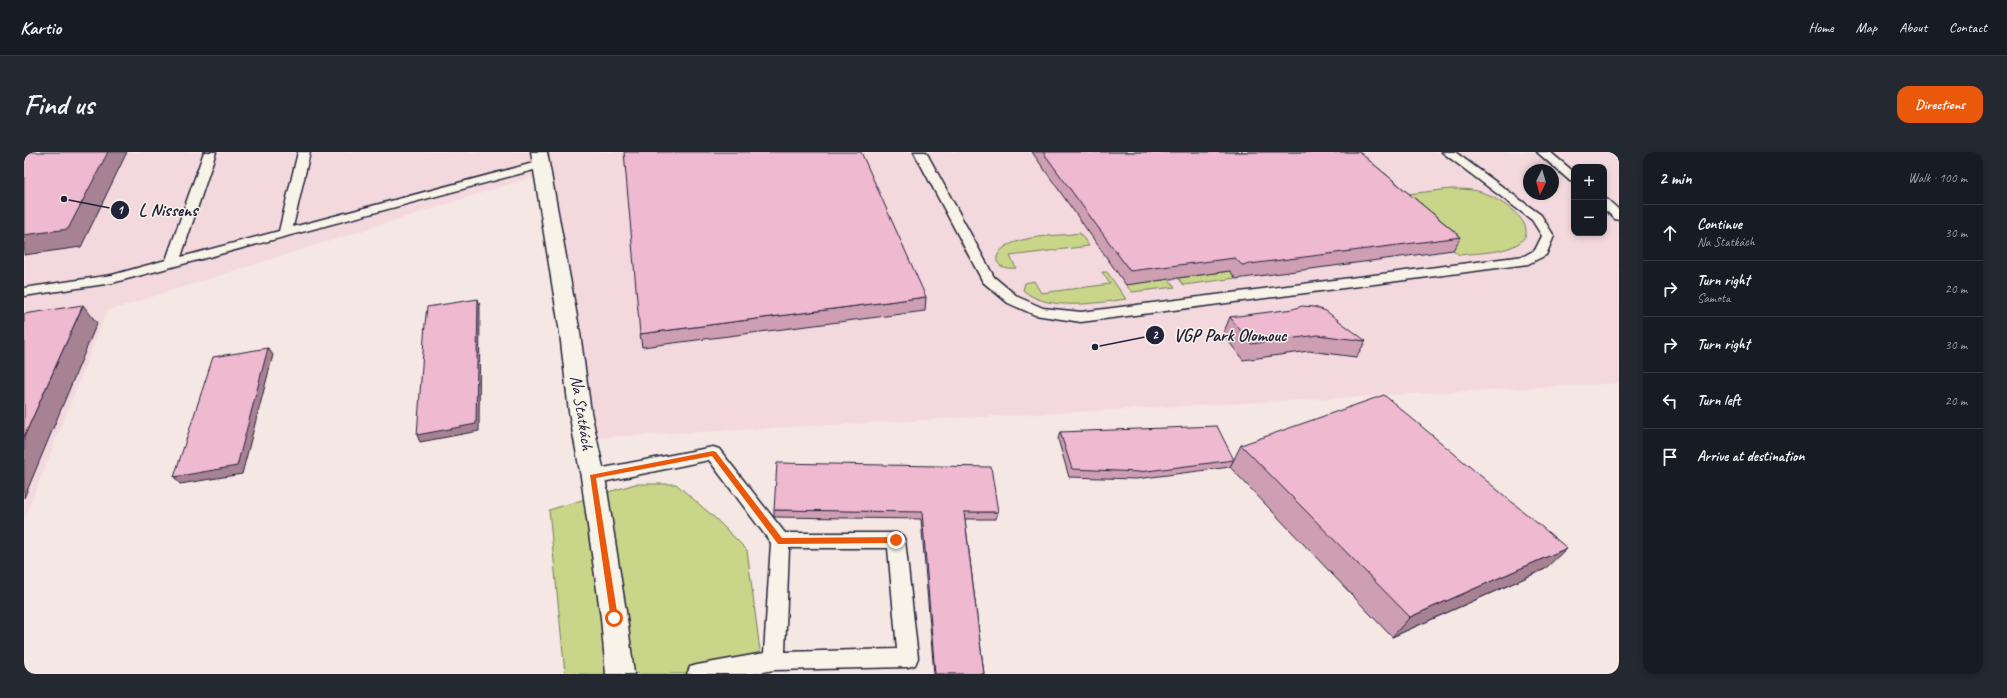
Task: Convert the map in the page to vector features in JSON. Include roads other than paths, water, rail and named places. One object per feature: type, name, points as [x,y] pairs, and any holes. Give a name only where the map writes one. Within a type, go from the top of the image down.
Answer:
[{"type":"street","name":"Na Statkách","points":[[540,158],[570,333],[580,412],[593,476],[620,674]]},
{"type":"lane","points":[[172,263],[210,152]]},
{"type":"lane","points":[[285,233],[304,152]]},
{"type":"lane","points":[[920,152],[988,279],[1014,300],[1040,312],[1081,317],[1528,260],[1541,252],[1548,236],[1537,218],[1448,152]]},
{"type":"lane","points":[[1543,152],[1571,175]]},
{"type":"lane","points":[[24,292],[112,279],[285,233],[540,158]]},
{"type":"lane","points":[[1607,206],[1619,216]]},
{"type":"lane","points":[[593,476],[713,453],[780,541],[774,661]]},
{"type":"lane","points":[[697,674],[774,661],[908,658],[896,540],[780,541]]},
{"type":"place","name":"L Nissens","points":[[64,199]]},
{"type":"place","name":"VGP Park Olomouc","points":[[1095,347]]}]
